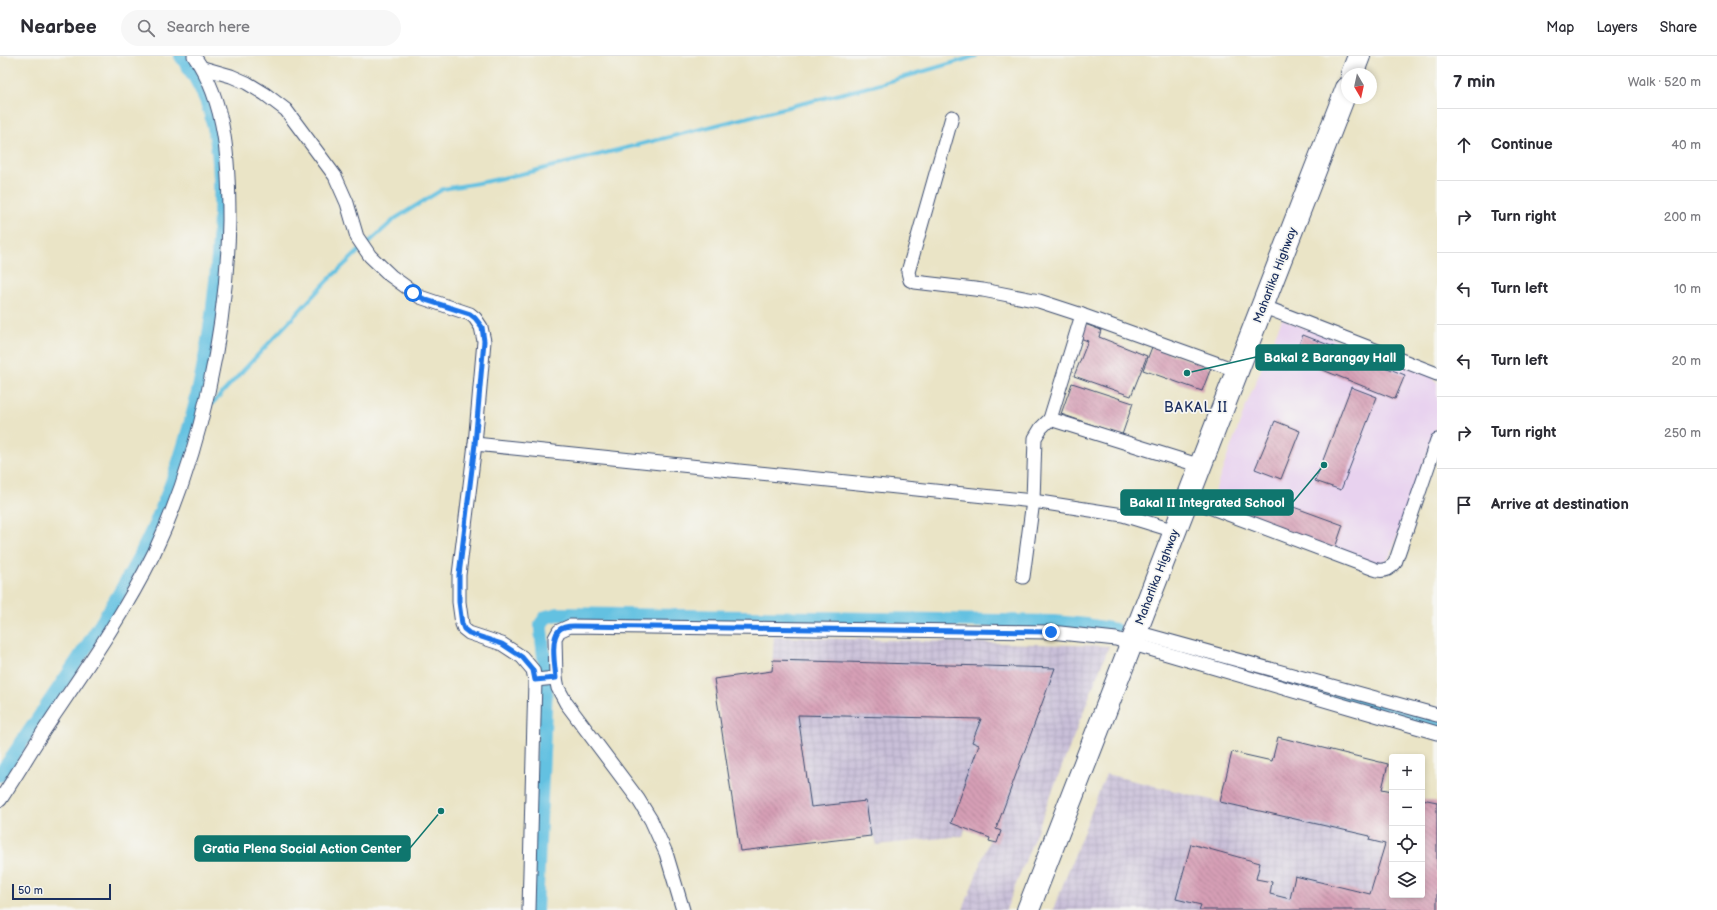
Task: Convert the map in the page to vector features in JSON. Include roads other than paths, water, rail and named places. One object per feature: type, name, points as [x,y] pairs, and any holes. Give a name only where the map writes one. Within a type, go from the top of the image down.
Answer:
[{"type":"highway","points":[[1354,68],[1359,56]]},
{"type":"highway","name":"Maharlika Highway","points":[[1028,910],[1341,103]]},
{"type":"street","points":[[0,800],[103,642],[137,584],[167,522],[184,479],[199,429],[221,319],[226,277],[228,174],[224,136],[216,100],[203,68],[194,56]]},
{"type":"street","points":[[203,68],[231,76],[247,83],[265,94],[286,110],[335,176],[347,203],[357,238],[370,256],[391,276],[420,297],[470,314],[479,322],[483,332],[484,341],[475,444],[459,575],[459,602],[464,629],[469,633],[502,644],[522,657],[533,670],[535,680],[529,910]]},
{"type":"street","points":[[952,117],[908,272],[909,278],[915,282],[983,290],[1024,298],[1082,315],[1238,372]]},
{"type":"street","points":[[1262,306],[1436,372]]},
{"type":"street","points":[[1023,577],[1033,501],[1035,438],[1041,428],[1050,420],[1082,315]]},
{"type":"street","points":[[1050,420],[1201,466]]},
{"type":"street","points":[[1188,499],[1374,569],[1386,570],[1395,563],[1437,440]]},
{"type":"street","points":[[475,444],[1033,501],[1123,515],[1175,531]]},
{"type":"street","points":[[683,910],[666,853],[651,820],[638,799],[566,703],[558,688],[554,654],[556,634],[561,629],[574,626],[1051,632],[1110,638],[1134,638],[1437,714]]},
{"type":"street","points":[[1134,638],[1437,733]]},
{"type":"street","points":[[535,680],[556,678]]},
{"type":"waterway","points":[[0,775],[93,637],[127,580],[161,512],[189,430],[208,345],[214,301],[218,258],[220,187],[219,158],[211,114],[201,89],[181,56]]},
{"type":"waterway","points":[[368,243],[396,218],[443,189],[530,172],[880,84],[976,56]]},
{"type":"waterway","points":[[209,407],[328,280],[359,251]]},
{"type":"waterway","points":[[546,674],[541,624],[546,617],[558,614],[1054,622],[1115,630]]},
{"type":"waterway","points":[[1194,655],[1437,724]]},
{"type":"waterway","points":[[536,910],[546,686]]},
{"type":"place","name":"Bakal 2 Barangay Hall","points":[[1187,373]]},
{"type":"place","name":"Bakal II Integrated School","points":[[1324,465]]},
{"type":"place","name":"Gratia Plena Social Action Center","points":[[441,811]]},
{"type":"district","name":"BAKAL II","points":[[1196,407]]}]
